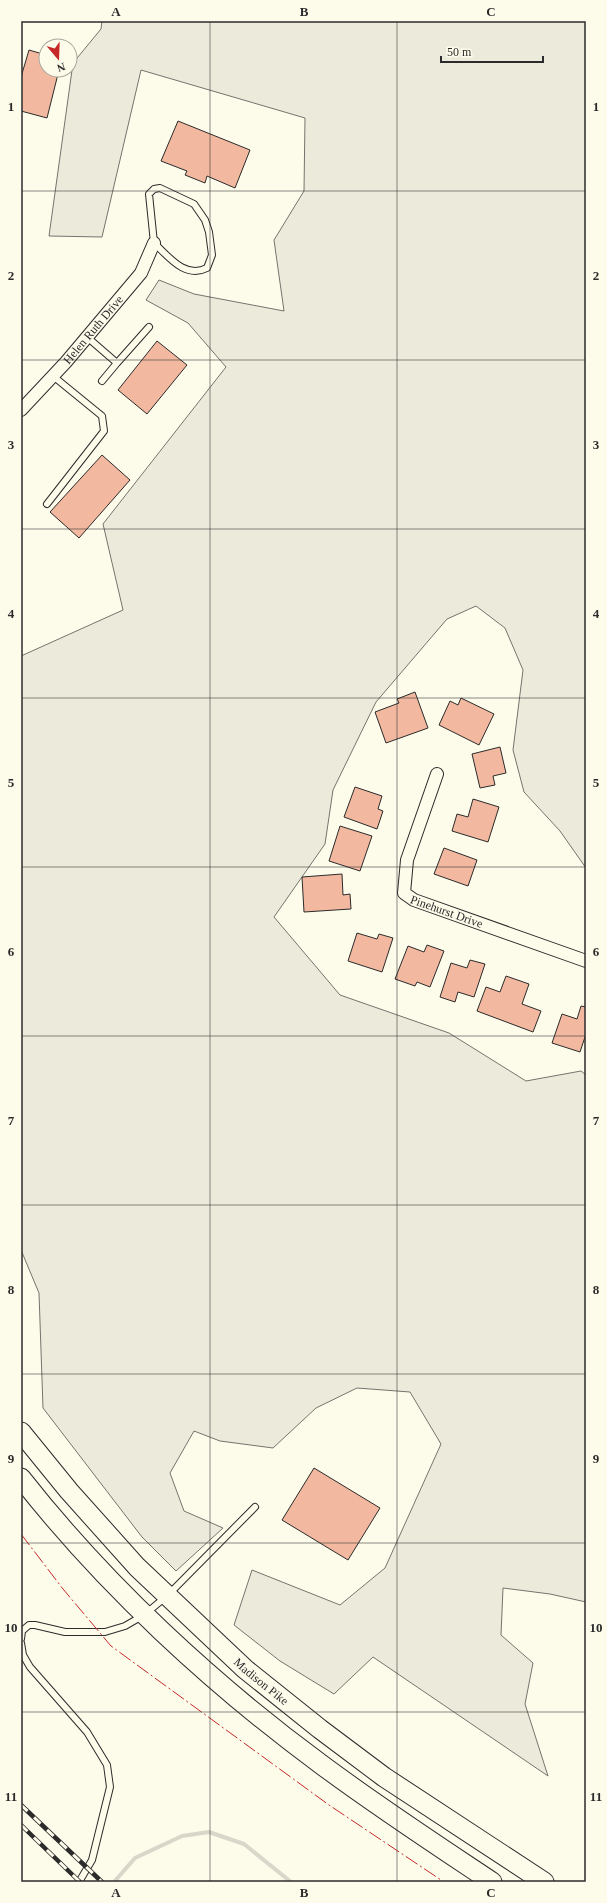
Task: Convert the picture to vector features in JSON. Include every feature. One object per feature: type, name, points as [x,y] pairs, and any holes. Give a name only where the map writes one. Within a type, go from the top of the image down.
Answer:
[{"type":"main road","name":"Madison Pike","points":[[21,1432],[69,1491],[137,1567],[246,1669],[320,1729],[384,1777],[544,1882]]},
{"type":"main road","points":[[21,1478],[72,1537],[144,1615],[246,1705],[320,1764],[383,1810],[492,1882]]},
{"type":"street","name":"Helen Ruth Drive","points":[[21,410],[53,376],[141,273],[154,243]]},
{"type":"street","name":"Pinehurst Drive","points":[[437,774],[407,860],[404,893],[414,900],[586,961]]},
{"type":"lane","points":[[160,188],[194,204],[204,220],[209,232],[212,255],[207,268],[200,271],[191,272],[178,266],[154,243],[149,194],[154,189],[160,188]]},
{"type":"lane","points":[[102,381],[149,327]]},
{"type":"lane","points":[[87,337],[117,363]]},
{"type":"lane","points":[[47,504],[104,431],[102,416],[53,376]]},
{"type":"lane","points":[[21,1639],[22,1631],[29,1625],[36,1625],[65,1632],[105,1632],[125,1626],[144,1615],[168,1595],[255,1507]]},
{"type":"lane","points":[[21,1643],[23,1656],[30,1667],[86,1732],[107,1765],[110,1787],[92,1860],[79,1882]]},
{"type":"shaded area","points":[[102,21],[586,21],[586,868],[560,831],[524,792],[513,750],[523,670],[505,628],[476,606],[447,619],[376,702],[333,790],[325,844],[274,917],[340,995],[449,1033],[526,1081],[581,1071],[586,1075],[586,1602],[550,1594],[503,1588],[501,1635],[533,1663],[525,1704],[548,1776],[373,1657],[334,1694],[280,1661],[234,1625],[252,1570],[340,1605],[385,1568],[441,1444],[410,1392],[357,1388],[316,1408],[273,1448],[220,1441],[194,1431],[170,1473],[184,1511],[223,1528],[176,1571],[142,1537],[43,1408],[39,1293],[21,1250],[21,656],[123,610],[103,524],[226,367],[188,323],[146,300],[159,280],[194,294],[284,311],[274,240],[304,191],[305,118],[141,70],[102,237],[49,236],[71,78],[78,78],[78,57],[101,29]]},
{"type":"building","points":[[29,50],[38,53],[38,78],[57,78],[47,118],[21,111],[21,77]]},
{"type":"building","points":[[178,121],[250,150],[235,188],[207,176],[205,183],[185,175],[187,171],[161,161]]},
{"type":"building","points":[[157,341],[187,365],[147,414],[118,390]]},
{"type":"building","points":[[102,455],[130,480],[79,538],[50,512]]},
{"type":"building","points":[[415,692],[428,728],[386,743],[375,712],[399,703],[397,699]]},
{"type":"building","points":[[461,698],[494,714],[479,745],[439,725],[450,701],[458,705]]},
{"type":"building","points":[[500,747],[506,773],[493,776],[495,785],[480,788],[472,754]]},
{"type":"building","points":[[355,787],[382,796],[378,809],[383,811],[377,829],[344,817]]},
{"type":"building","points":[[473,799],[499,807],[488,842],[452,831],[457,814],[468,817]]},
{"type":"building","points":[[340,826],[372,836],[360,871],[329,861]]},
{"type":"building","points":[[444,848],[477,860],[468,886],[434,874]]},
{"type":"building","points":[[342,874],[343,895],[350,894],[351,909],[304,912],[302,877]]},
{"type":"building","points":[[357,933],[377,939],[379,934],[393,938],[382,972],[348,961]]},
{"type":"building","points":[[427,945],[444,951],[430,987],[417,982],[415,986],[395,979],[408,946],[424,952]]},
{"type":"building","points":[[470,960],[485,964],[474,997],[458,992],[455,1002],[440,997],[451,963],[467,968]]},
{"type":"building","points":[[506,976],[529,984],[522,1004],[541,1011],[533,1032],[477,1011],[486,987],[500,992]]},
{"type":"building","points":[[581,1006],[586,1007],[586,1037],[580,1052],[552,1043],[562,1014],[577,1019]]},
{"type":"building","points":[[314,1468],[380,1508],[348,1560],[282,1520]]},
{"type":"waterway","points":[[114,1882],[135,1858],[182,1836],[209,1832],[244,1844],[291,1882]]},
{"type":"railway","points":[[21,1805],[102,1882]]},
{"type":"railway","points":[[21,1825],[80,1882]]},
{"type":"power","points":[[21,1534],[63,1589],[111,1646],[329,1805],[444,1882]]}]
